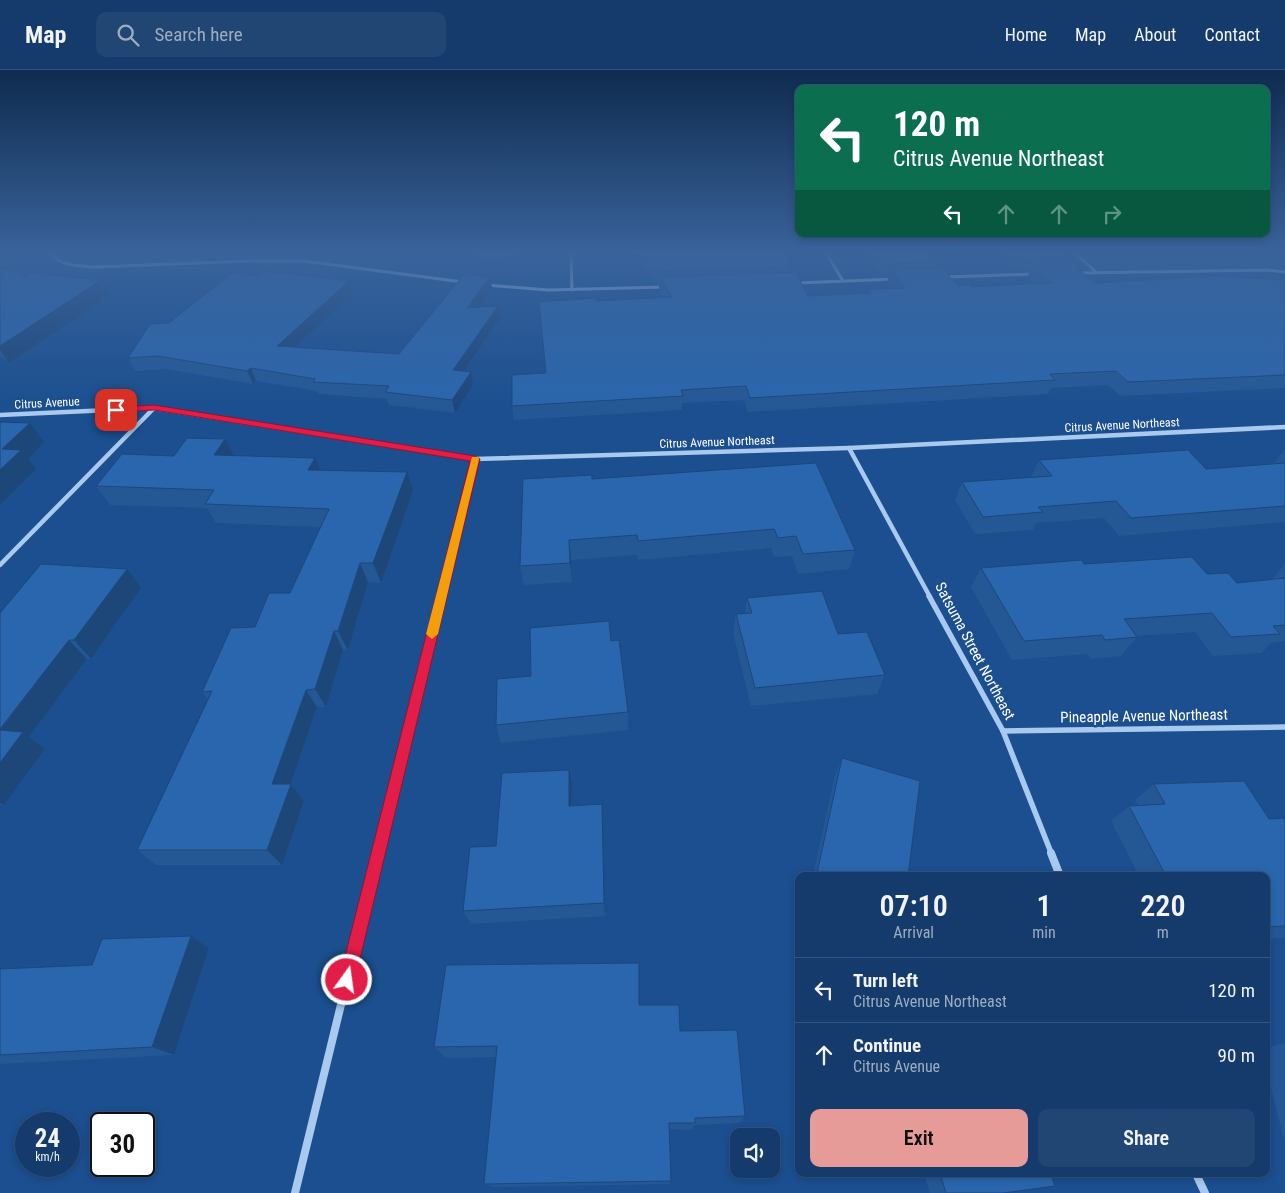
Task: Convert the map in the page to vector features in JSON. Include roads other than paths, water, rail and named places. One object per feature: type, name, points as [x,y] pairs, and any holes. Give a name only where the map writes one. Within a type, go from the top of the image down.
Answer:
[{"type":"street","name":"Citrus Avenue","points":[[0,415],[154,408]]},
{"type":"street","name":"Citrus Avenue Northeast","points":[[154,408],[475,459],[849,448],[1285,427]]},
{"type":"street","points":[[0,565],[154,408]]},
{"type":"street","name":"Satsuma Street Northeast","points":[[849,448],[1003,731],[1058,872]]},
{"type":"street","points":[[295,1193],[475,459]]},
{"type":"street","name":"Pineapple Avenue Northeast","points":[[1003,731],[1285,727]]},
{"type":"street","points":[[1197,1177],[1205,1193]]}]
